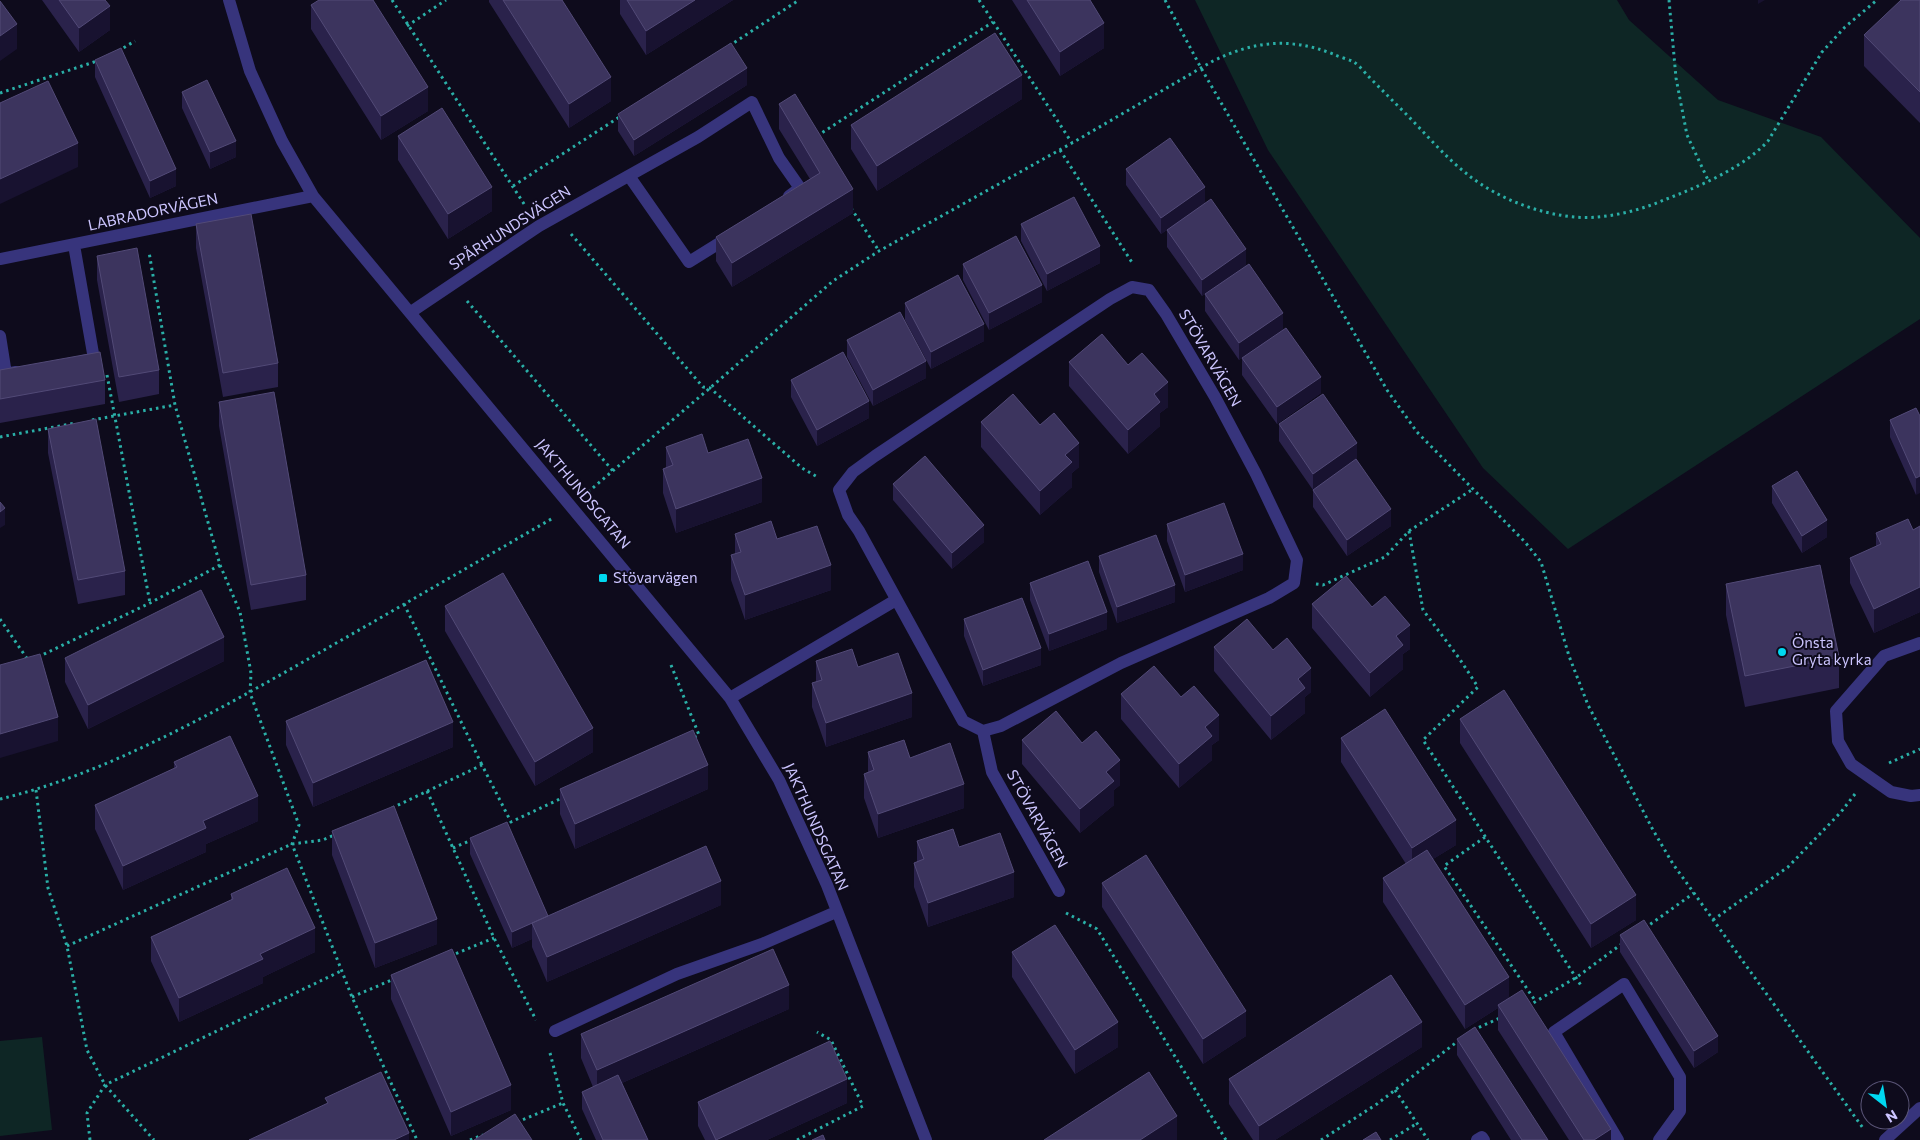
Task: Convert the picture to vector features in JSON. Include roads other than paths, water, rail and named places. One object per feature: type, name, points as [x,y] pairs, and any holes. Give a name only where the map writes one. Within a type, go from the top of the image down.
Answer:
[{"type":"street","name":"JAKTHUNDSGATAN","points":[[229,0],[250,71],[282,141],[313,196],[412,312],[730,698],[779,780],[826,885],[926,1140]]},
{"type":"street","name":"SPÅRHUNDSVÄGEN","points":[[412,312],[539,226],[698,138],[752,102],[779,158],[800,188],[776,205]]},
{"type":"street","points":[[629,176],[689,262],[737,232]]},
{"type":"street","name":"LABRADORVÄGEN","points":[[0,259],[313,196]]},
{"type":"street","points":[[74,245],[94,360],[74,363]]},
{"type":"street","name":"STÖVARVÄGEN","points":[[896,600],[859,531],[848,515],[839,490],[853,472],[1110,299],[1132,287],[1149,290],[1166,314],[1215,397],[1256,474],[1297,560],[1294,583],[1270,598],[1121,663],[1001,726],[983,731],[992,772],[1059,892]]},
{"type":"street","points":[[0,336],[6,374],[26,371]]},
{"type":"street","points":[[730,698],[896,600],[964,721],[983,731]]},
{"type":"street","points":[[1920,642],[1884,656],[1836,711],[1838,741],[1851,764],[1891,792],[1911,796],[1920,795]]},
{"type":"street","points":[[555,1031],[677,974],[762,944],[836,912]]},
{"type":"street","points":[[1618,1140],[1554,1032],[1624,984],[1680,1077],[1680,1111],[1659,1140]]},
{"type":"street","points":[[1885,1140],[1920,1108]]},
{"type":"street","points":[[1478,1140],[1482,1137],[1484,1140]]},
{"type":"place","name":"Stövarvägen","points":[[603,578]]},
{"type":"place","name":"Önsta Gryta kyrka","points":[[1782,652]]}]
